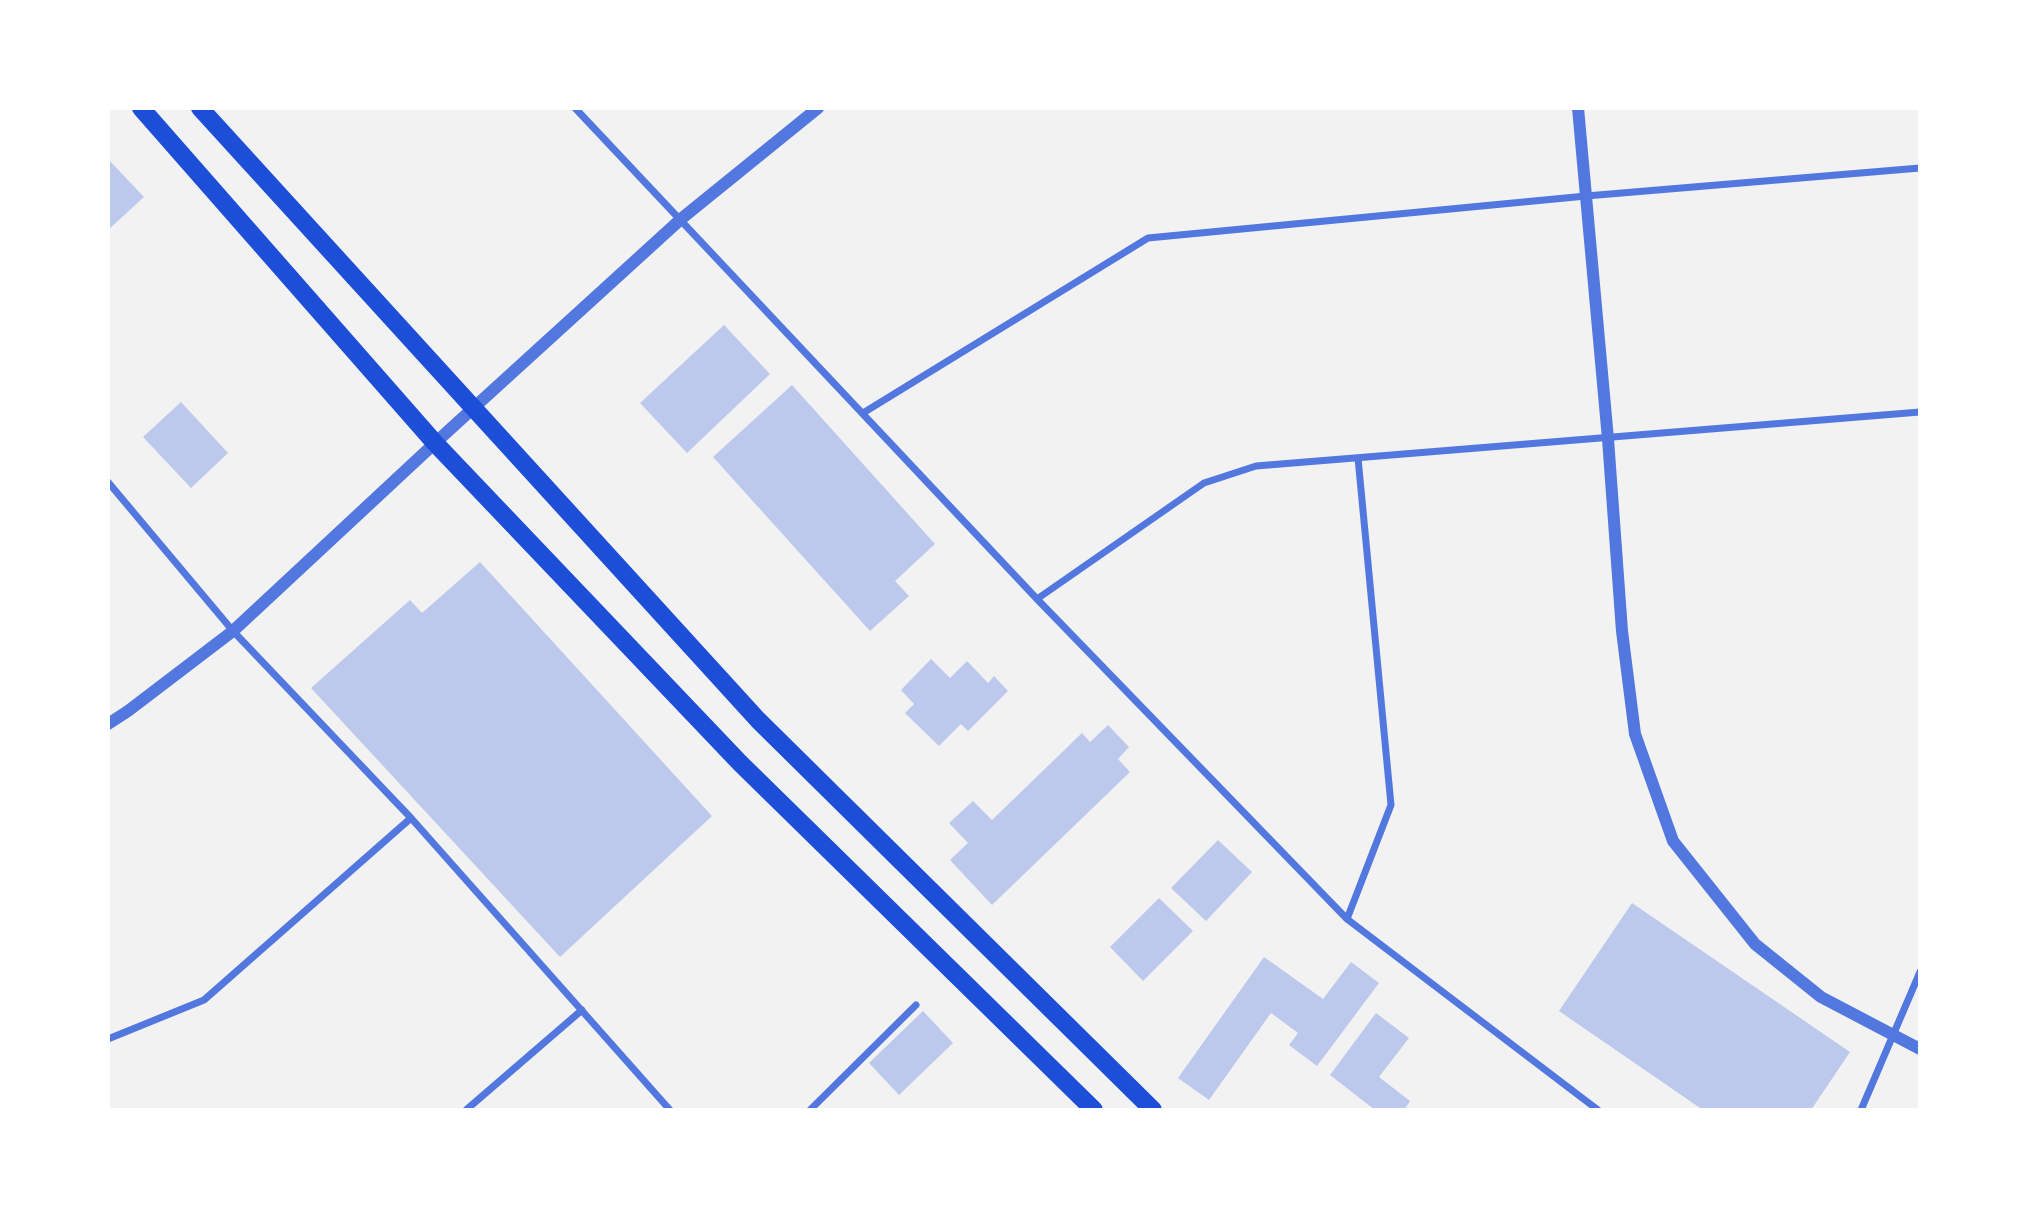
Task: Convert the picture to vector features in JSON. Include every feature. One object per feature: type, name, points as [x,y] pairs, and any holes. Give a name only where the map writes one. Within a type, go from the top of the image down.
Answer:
[{"type":"main road","points":[[141,108],[435,443],[740,763],[1094,1110]]},
{"type":"main road","points":[[200,108],[758,720],[1153,1110]]},
{"type":"street","points":[[575,108],[1037,599],[1347,919],[1598,1110]]},
{"type":"street","points":[[108,724],[128,712],[233,631],[681,219],[818,108]]},
{"type":"street","points":[[1578,108],[1608,439],[1622,631],[1635,734],[1673,841],[1755,944],[1821,997],[1920,1049]]},
{"type":"street","points":[[863,412],[1148,238],[1586,196],[1920,168]]},
{"type":"street","points":[[1037,599],[1204,483],[1256,466],[1920,412]]},
{"type":"street","points":[[1347,919],[1391,805],[1358,458]]},
{"type":"street","points":[[108,482],[233,631],[411,818],[670,1110]]},
{"type":"street","points":[[108,1039],[204,1000],[411,818]]},
{"type":"street","points":[[1861,1110],[1920,972]]},
{"type":"street","points":[[810,1110],[916,1005]]},
{"type":"street","points":[[466,1110],[582,1010]]},
{"type":"building","points":[[108,159],[144,197],[108,230]]},
{"type":"building","points":[[724,325],[770,374],[687,453],[640,403]]},
{"type":"building","points":[[792,385],[935,544],[895,581],[909,596],[870,631],[713,457]]},
{"type":"building","points":[[181,402],[228,453],[191,488],[143,437]]},
{"type":"building","points":[[480,562],[712,816],[560,957],[311,688],[410,600],[422,613]]},
{"type":"building","points":[[931,659],[950,678],[967,661],[988,683],[994,676],[1008,691],[968,731],[961,724],[939,746],[905,713],[914,704],[901,690]]},
{"type":"building","points":[[1108,725],[1129,747],[1118,759],[1130,772],[992,905],[950,860],[968,843],[949,823],[973,801],[992,820],[1082,733],[1090,742]]},
{"type":"building","points":[[1218,840],[1252,872],[1206,921],[1171,888]]},
{"type":"building","points":[[1159,898],[1193,931],[1143,981],[1110,947]]},
{"type":"building","points":[[1632,903],[1850,1052],[1811,1110],[1703,1110],[1559,1011]]},
{"type":"building","points":[[1264,957],[1323,999],[1351,962],[1379,983],[1317,1066],[1289,1045],[1298,1033],[1271,1013],[1209,1100],[1178,1078]]},
{"type":"building","points":[[923,1011],[953,1043],[899,1095],[869,1063]]},
{"type":"building","points":[[1376,1013],[1409,1038],[1379,1077],[1410,1101],[1404,1110],[1375,1110],[1330,1075]]}]
